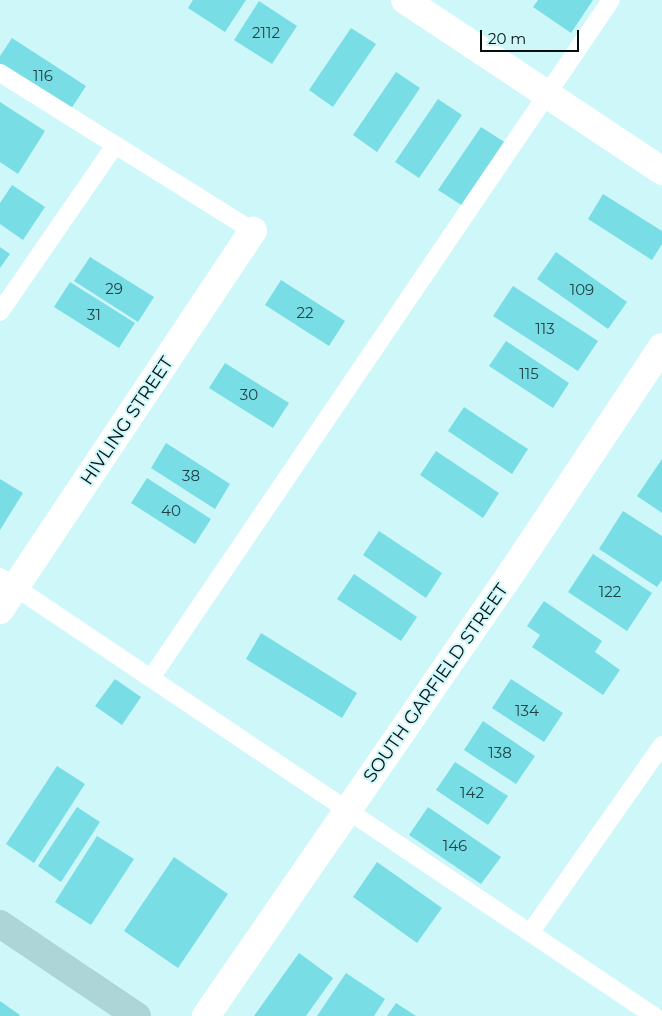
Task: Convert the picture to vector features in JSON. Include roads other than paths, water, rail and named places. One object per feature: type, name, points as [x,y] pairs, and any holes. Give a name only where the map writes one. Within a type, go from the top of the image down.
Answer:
[{"type":"street","points":[[405,0],[662,171]]},
{"type":"street","name":"HIVLING STREET","points":[[0,610],[8,582],[253,231]]},
{"type":"street","name":"SOUTH GARFIELD STREET","points":[[206,1016],[662,347]]},
{"type":"street","points":[[0,924],[137,1016]]},
{"type":"lane","points":[[151,678],[546,93],[611,0]]},
{"type":"lane","points":[[0,73],[253,231]]},
{"type":"lane","points":[[0,312],[115,145]]},
{"type":"lane","points":[[8,582],[654,1016]]},
{"type":"lane","points":[[530,933],[662,745]]}]
